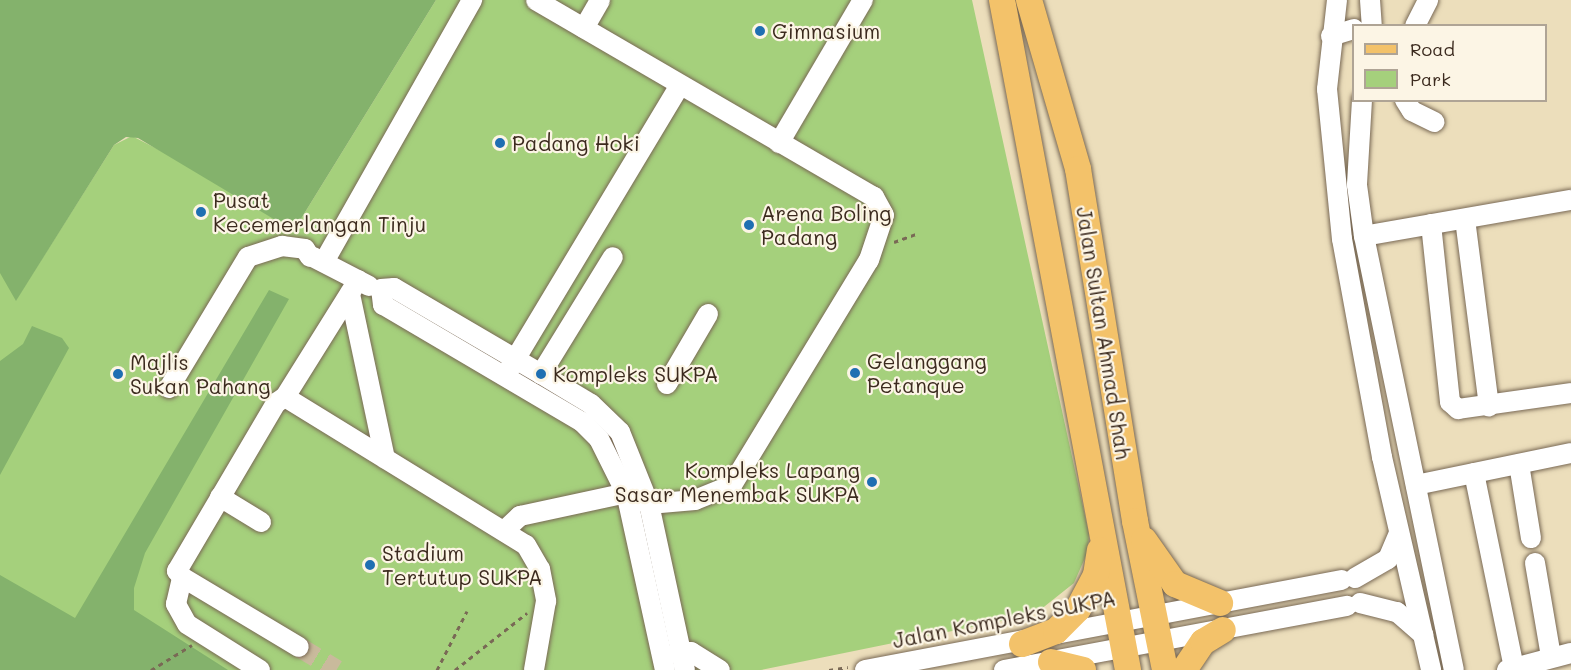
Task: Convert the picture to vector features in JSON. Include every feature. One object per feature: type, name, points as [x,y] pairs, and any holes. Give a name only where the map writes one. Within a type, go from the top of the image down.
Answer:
[{"type":"main road","name":"Jalan Sultan Ahmad Shah","points":[[1002,0],[1126,659]]},
{"type":"main road","name":"Jalan Sultan Ahmad Shah","points":[[1029,0],[1078,170],[1135,521],[1164,670]]},
{"type":"main road","points":[[1135,521],[1170,580],[1183,590],[1220,603]]},
{"type":"main road","points":[[1022,644],[1056,631],[1086,598],[1100,554],[1099,522]]},
{"type":"main road","points":[[1184,670],[1203,642],[1223,630]]},
{"type":"main road","points":[[1051,662],[1083,670]]},
{"type":"street","points":[[169,388],[243,261],[256,253],[276,252],[303,261],[318,258],[472,0]]},
{"type":"street","points":[[505,530],[520,516],[626,493],[649,504],[707,498],[739,478],[877,245],[882,204],[536,0]]},
{"type":"street","points":[[584,28],[600,0]]},
{"type":"street","points":[[779,143],[863,0]]},
{"type":"street","points":[[1337,0],[1331,36],[1328,89],[1342,239],[1399,533],[1431,670]]},
{"type":"street","points":[[1370,0],[1372,24]]},
{"type":"street","points":[[1410,0],[1415,24]]},
{"type":"street","points":[[1416,24],[1428,0]]},
{"type":"street","points":[[1331,36],[1352,29]]},
{"type":"street","points":[[506,376],[680,85]]},
{"type":"street","points":[[1362,102],[1357,176],[1364,236],[1454,670]]},
{"type":"street","points":[[1406,102],[1412,111],[1435,122]]},
{"type":"street","points":[[1364,236],[1571,200]]},
{"type":"street","points":[[1466,219],[1489,406]]},
{"type":"street","points":[[1431,224],[1450,402],[1458,408],[1489,406],[1571,393]]},
{"type":"street","points":[[541,374],[614,257]]},
{"type":"street","points":[[318,258],[354,287],[379,292],[394,288],[591,404],[620,432],[649,504],[682,661]]},
{"type":"street","points":[[299,647],[182,577],[178,570],[276,403],[285,397],[354,287]]},
{"type":"street","points":[[354,287],[385,458]]},
{"type":"street","points":[[379,292],[383,305],[506,376],[591,430],[626,493],[664,670]]},
{"type":"street","points":[[667,384],[708,314]]},
{"type":"street","points":[[285,397],[505,530],[532,552],[545,590],[543,638],[534,670]]},
{"type":"street","points":[[1416,485],[1571,453]]},
{"type":"street","points":[[1519,464],[1531,538]]},
{"type":"street","points":[[1474,473],[1510,669],[1571,653]]},
{"type":"street","points":[[220,497],[261,522]]},
{"type":"street","name":"Jalan Kompleks SUKPA","points":[[865,670],[1022,644],[1119,621],[1348,579],[1388,560],[1399,533]]},
{"type":"street","points":[[1535,563],[1551,657]]},
{"type":"street","points":[[182,577],[176,589],[178,608],[199,633],[260,670]]},
{"type":"street","points":[[1004,670],[1051,662],[1126,659],[1158,642],[1354,604],[1397,612],[1423,635]]},
{"type":"street","points":[[682,661],[692,652],[720,670]]},
{"type":"path","points":[[884,246],[916,234]]},
{"type":"path","points":[[437,670],[467,611]]},
{"type":"path","points":[[456,670],[526,613]]},
{"type":"path","points":[[151,670],[190,650],[199,633]]},
{"type":"green space","points":[[0,0],[436,0],[299,222],[277,221],[138,138],[126,137],[114,145],[16,301],[0,273]]},
{"type":"green space","name":"Kompleks SUKPA","points":[[436,0],[972,0],[1089,534],[1088,551],[1074,583],[1040,610],[1016,618],[761,670],[0,670],[0,250],[16,300],[114,145],[132,136],[299,222]]},
{"type":"green space","points":[[269,290],[289,299],[145,553],[134,588],[134,610],[228,670],[0,670],[0,575],[75,618]]},
{"type":"green space","points":[[32,326],[62,338],[69,348],[0,475],[0,361],[23,344]]},
{"type":"tunnel","points":[[299,647],[337,670]]},
{"type":"place","name":"Gimnasium","points":[[760,31]]},
{"type":"place","name":"Padang Hoki","points":[[500,143]]},
{"type":"place","name":"Pusat Kecemerlangan Tinju","points":[[201,212]]},
{"type":"place","name":"Arena Boling Padang","points":[[749,225]]},
{"type":"place","name":"Gelanggang Petanque","points":[[855,373]]},
{"type":"place","name":"Majlis Sukan Pahang","points":[[118,374]]},
{"type":"place","name":"Kompleks SUKPA","points":[[541,374]]},
{"type":"place","name":"Kompleks Lapang Sasar Menembak SUKPA","points":[[872,482]]},
{"type":"place","name":"Stadium Tertutup SUKPA","points":[[370,565]]}]
